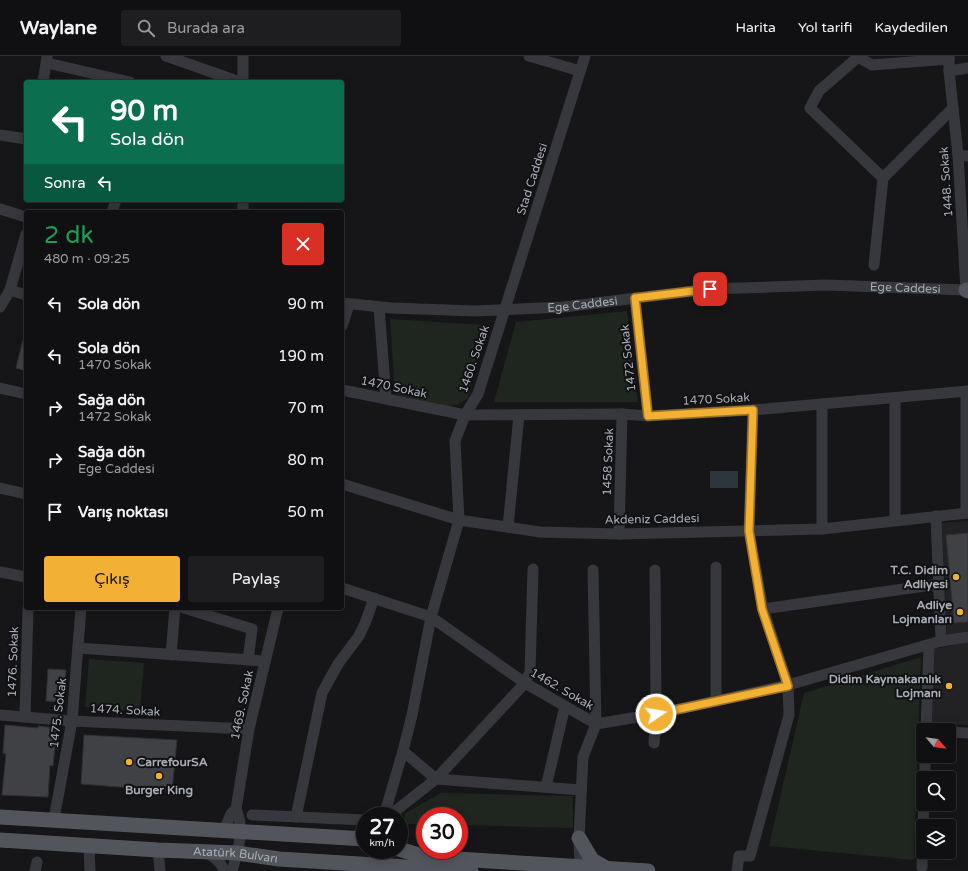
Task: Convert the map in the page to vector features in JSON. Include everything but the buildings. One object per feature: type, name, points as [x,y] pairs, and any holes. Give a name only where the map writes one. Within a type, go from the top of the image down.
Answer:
[{"type":"main road","name":"Atatürk Bulvarı","points":[[0,817],[54,819],[356,838]]},
{"type":"main road","points":[[579,838],[592,860],[606,868]]},
{"type":"main road","name":"Atatürk Bulvarı","points":[[0,840],[158,850],[237,853],[279,859],[471,871]]},
{"type":"main road","points":[[408,852],[425,857],[579,869],[606,868],[648,871]]},
{"type":"street","points":[[166,56],[234,80]]},
{"type":"street","points":[[243,56],[243,80]]},
{"type":"street","points":[[529,56],[580,71]]},
{"type":"street","name":"Stad Caddesi","points":[[505,310],[584,56]]},
{"type":"street","points":[[883,178],[810,108],[819,91],[858,56],[872,65],[949,58]]},
{"type":"street","name":"1448. Sokak","points":[[949,58],[953,108],[963,155],[967,291]]},
{"type":"street","points":[[43,80],[47,60],[122,80]]},
{"type":"street","points":[[949,71],[968,68]]},
{"type":"street","points":[[874,265],[883,178],[953,108]]},
{"type":"street","points":[[0,135],[24,139]]},
{"type":"street","points":[[0,209],[24,216]]},
{"type":"street","points":[[0,307],[10,290],[24,241]]},
{"type":"street","name":"Ege Caddesi","points":[[345,304],[474,311],[563,307],[710,289],[826,285],[967,291]]},
{"type":"street","points":[[10,290],[24,294]]},
{"type":"street","name":"1472 Sokak","points":[[635,298],[648,416]]},
{"type":"street","points":[[379,307],[386,399]]},
{"type":"street","name":"1460. Sokak","points":[[465,415],[478,394],[505,310]]},
{"type":"street","points":[[0,388],[24,394]]},
{"type":"street","name":"1470 Sokak","points":[[344,390],[465,415],[622,414],[648,416],[753,410],[967,391]]},
{"type":"street","points":[[967,391],[967,513]]},
{"type":"street","points":[[895,398],[895,520]]},
{"type":"street","points":[[822,404],[822,529]]},
{"type":"street","points":[[737,871],[739,856],[750,856],[789,715],[788,686],[762,609],[749,531],[753,410]]},
{"type":"street","name":"1458 Sokak","points":[[619,534],[622,414]]},
{"type":"street","points":[[387,807],[403,751],[413,709],[431,617],[459,520],[455,441],[465,415]]},
{"type":"street","points":[[508,527],[519,415]]},
{"type":"street","name":"Akdeniz Caddesi","points":[[344,485],[459,520],[540,532],[619,534],[822,529],[967,513]]},
{"type":"street","points":[[0,488],[24,494]]},
{"type":"street","points":[[936,516],[941,642]]},
{"type":"street","points":[[716,567],[716,701]]},
{"type":"street","points":[[400,807],[436,779],[525,683],[530,672],[533,569]]},
{"type":"street","points":[[579,869],[583,757],[596,724],[592,570]]},
{"type":"street","points":[[654,743],[656,714],[655,570]]},
{"type":"street","points":[[0,572],[24,577]]},
{"type":"street","points":[[762,609],[939,584]]},
{"type":"street","name":"1462. Sokak","points":[[344,589],[431,617],[525,683],[596,724],[656,714],[788,686],[929,645],[968,637]]},
{"type":"street","points":[[296,817],[322,693],[338,664],[359,636],[374,598]]},
{"type":"street","name":"1476. Sokak","points":[[25,717],[28,610]]},
{"type":"street","name":"1475. Sokak","points":[[54,819],[72,721],[81,610]]},
{"type":"street","points":[[171,655],[175,610]]},
{"type":"street","points":[[190,610],[252,629],[248,660]]},
{"type":"street","name":"1469. Sokak","points":[[232,871],[240,840],[238,814],[236,809],[249,729],[278,610]]},
{"type":"street","points":[[926,723],[929,645]]},
{"type":"street","points":[[78,648],[265,661]]},
{"type":"street","points":[[546,787],[565,706]]},
{"type":"street","name":"1474. Sokak","points":[[0,715],[72,721],[249,729]]},
{"type":"street","points":[[956,732],[968,733]]},
{"type":"street","points":[[403,751],[436,779],[581,790]]},
{"type":"street","name":"1469. Sokak","points":[[224,830],[231,814],[236,809]]},
{"type":"street","points":[[252,815],[356,820]]},
{"type":"street","points":[[89,845],[90,871]]},
{"type":"street","points":[[158,850],[160,871]]},
{"type":"street","points":[[204,851],[218,861],[224,871]]},
{"type":"street","points":[[922,859],[922,867]]},
{"type":"shaded area","points":[[627,311],[638,402],[494,402],[516,322]]},
{"type":"shaded area","points":[[390,319],[484,325],[468,398],[459,404],[447,407],[395,394]]},
{"type":"shaded area","points":[[710,471],[738,471],[738,488],[710,488]]},
{"type":"shaded area","name":"T.C. Didim Adliyesi","points":[[968,521],[968,631],[947,635],[942,523]]},
{"type":"shaded area","name":"Didim Kaymakamlık Lojmanı","points":[[968,642],[968,725],[956,724],[956,723],[929,723],[933,649]]},
{"type":"shaded area","points":[[921,657],[919,723],[916,723],[916,763],[917,763],[914,860],[769,846],[804,693]]},
{"type":"shaded area","points":[[89,659],[144,663],[140,711],[85,707]]},
{"type":"shaded area","points":[[441,793],[573,796],[573,828],[468,825],[468,807],[416,807]]},
{"type":"shaded area","points":[[416,807],[416,824],[408,824],[408,812]]},
{"type":"place","name":"T.C. Didim Adliyesi","points":[[956,577]]},
{"type":"place","name":"Adliye Lojmanları","points":[[960,612]]},
{"type":"place","name":"Didim Kaymakamlık Lojmanı","points":[[949,686]]},
{"type":"place","name":"CarrefourSA","points":[[129,762]]},
{"type":"place","name":"Burger King","points":[[159,776]]},
{"type":"route","points":[[656,714],[788,686],[762,609],[749,531],[753,410],[648,416],[635,298],[710,289]]}]
